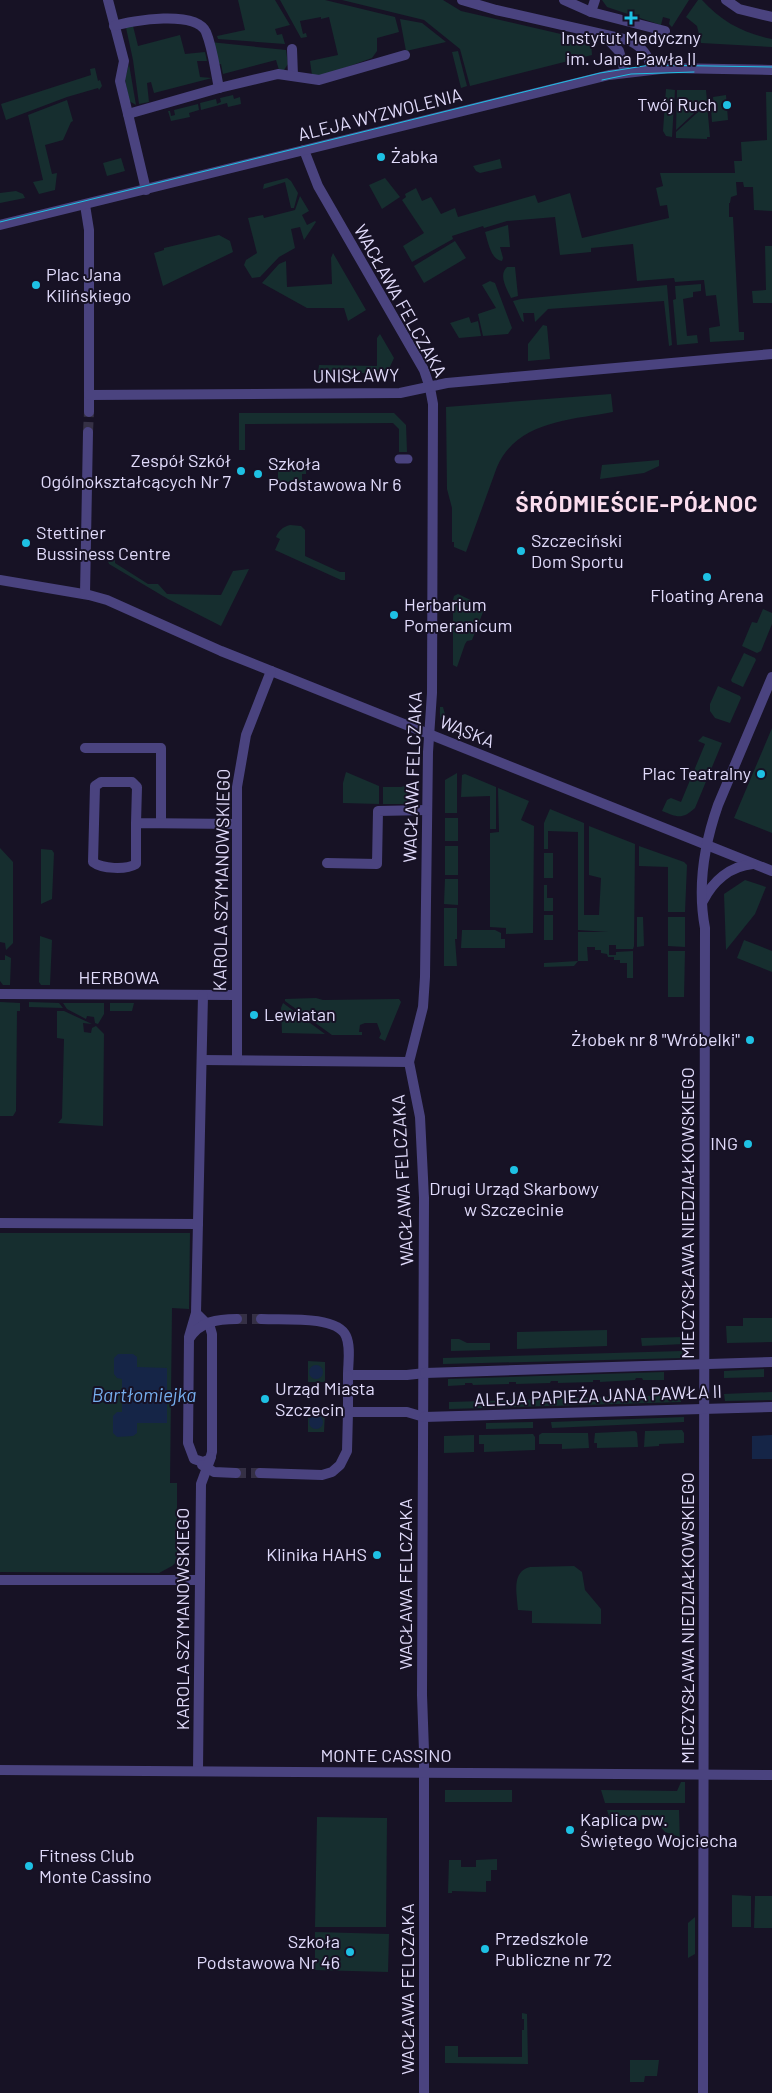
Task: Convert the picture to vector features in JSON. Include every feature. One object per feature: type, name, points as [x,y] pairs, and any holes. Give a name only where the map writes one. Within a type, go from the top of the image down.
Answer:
[{"type":"street","points":[[108,0],[124,61],[120,81],[146,190]]},
{"type":"street","points":[[462,0],[496,10],[635,43],[647,55],[651,69]]},
{"type":"street","points":[[564,0],[591,12],[665,31]]},
{"type":"street","points":[[591,12],[595,0]]},
{"type":"street","points":[[726,0],[740,9],[772,17]]},
{"type":"street","points":[[114,26],[130,21],[150,19],[193,20],[205,30],[219,88]]},
{"type":"street","points":[[598,33],[608,38],[616,46],[622,57],[625,72]]},
{"type":"street","points":[[292,49],[293,76]]},
{"type":"street","points":[[128,114],[219,88],[278,74],[319,80],[405,55]]},
{"type":"street","name":"ALEJA WYZWOLENIA","points":[[0,225],[625,72],[651,69],[772,70]]},
{"type":"street","name":"WACŁAWA FELCZAKA","points":[[304,150],[316,182],[420,362],[430,388],[433,409],[432,710],[429,735],[427,810],[425,981],[423,1007],[409,1062],[420,1118],[424,1191],[425,1372],[422,1695],[424,1772],[424,2093]]},
{"type":"street","points":[[85,205],[89,229],[88,412]]},
{"type":"street","name":"UNISŁAWY","points":[[89,395],[387,393],[447,384],[772,354]]},
{"type":"street","points":[[85,594],[88,432]]},
{"type":"street","points":[[399,459],[408,459]]},
{"type":"street","name":"WĄSKA","points":[[0,580],[85,594],[108,600],[176,632],[271,671],[772,872]]},
{"type":"street","name":"KAROLA SZYMANOWSKIEGO","points":[[237,1060],[237,786],[242,748],[251,719],[271,671]]},
{"type":"street","name":"MIECZYSŁAWA NIEDZIAŁKOWSKIEGO","points":[[703,2093],[705,928],[702,904],[702,864],[718,805],[772,677]]},
{"type":"street","points":[[85,748],[162,748],[161,823]]},
{"type":"street","points":[[101,782],[132,782],[137,787],[136,823],[136,864],[130,868],[99,866],[93,862],[95,786],[101,782]]},
{"type":"street","points":[[326,863],[377,864],[378,811],[427,810]]},
{"type":"street","points":[[136,823],[236,824]]},
{"type":"street","points":[[702,904],[711,888],[721,877],[735,869],[754,864]]},
{"type":"street","name":"HERBOWA","points":[[0,994],[237,995]]},
{"type":"street","name":"KAROLA SZYMANOWSKIEGO","points":[[195,1460],[190,1454],[188,1443],[189,1339],[196,1313],[203,994]]},
{"type":"street","points":[[202,1060],[409,1062]]},
{"type":"street","points":[[0,1223],[198,1224]]},
{"type":"street","points":[[196,1313],[207,1324]]},
{"type":"street","points":[[189,1339],[195,1332],[217,1319],[237,1319]]},
{"type":"street","points":[[260,1473],[322,1475],[332,1472],[340,1465],[347,1451],[348,1412],[347,1338],[337,1326],[326,1322],[261,1319]]},
{"type":"street","name":"KAROLA SZYMANOWSKIEGO","points":[[198,1771],[200,1484],[211,1457],[212,1334],[207,1324]]},
{"type":"street","name":"ALEJA PAPIEŻA JANA PAWŁA II","points":[[348,1375],[407,1375],[425,1372],[772,1362]]},
{"type":"street","name":"ALEJA PAPIEŻA JANA PAWŁA II","points":[[348,1412],[408,1412],[424,1417],[772,1406]]},
{"type":"street","points":[[195,1460],[205,1462],[211,1457]]},
{"type":"street","points":[[195,1460],[206,1468],[217,1472],[236,1473]]},
{"type":"street","points":[[0,1580],[200,1580]]},
{"type":"street","name":"MONTE CASSINO","points":[[0,1770],[772,1775]]},
{"type":"green space","points":[[238,0],[275,0],[290,25],[275,29],[277,35],[282,34],[285,44],[218,39],[217,36],[245,30]]},
{"type":"green space","points":[[280,0],[325,0],[395,17],[399,32],[377,38],[377,51],[372,58],[322,76],[312,75],[310,61],[338,55],[329,17],[300,21],[303,34],[306,33],[307,37],[301,38]]},
{"type":"green space","points":[[342,0],[443,0],[461,11],[591,41],[592,55],[470,86],[460,49],[424,20]]},
{"type":"green space","points":[[602,0],[689,0],[672,27],[669,24],[670,19],[663,17],[661,25],[607,7]]},
{"type":"green space","points":[[698,0],[702,0],[717,15],[734,26],[772,39],[772,47],[701,43],[697,26],[686,17]]},
{"type":"green space","points":[[400,19],[422,23],[446,42],[406,51]]},
{"type":"green space","points":[[132,22],[138,46],[180,35],[185,54],[205,52],[207,61],[197,61],[200,77],[212,78],[154,93],[151,82],[147,83],[149,102],[139,104],[133,60],[125,23]]},
{"type":"green space","points":[[210,42],[286,50],[288,64],[284,70],[279,70],[276,60],[223,74],[221,64],[216,65]]},
{"type":"green space","points":[[458,51],[467,86],[461,88],[452,52]]},
{"type":"green space","points":[[129,64],[136,105],[129,101],[125,79]]},
{"type":"green space","points":[[95,68],[98,81],[100,80],[102,86],[99,90],[98,88],[67,97],[6,120],[1,104],[91,75],[90,69]]},
{"type":"green space","points":[[666,89],[675,90],[672,137],[666,136],[663,131]]},
{"type":"green space","points":[[677,90],[706,90],[707,101],[676,130]]},
{"type":"green space","points":[[766,92],[772,92],[772,211],[754,210],[753,187],[744,187],[743,182],[736,182],[737,195],[731,197],[729,203],[729,217],[733,217],[739,332],[744,332],[744,340],[710,342],[709,328],[720,326],[716,295],[706,296],[704,280],[675,282],[674,278],[637,281],[633,244],[591,248],[591,252],[560,255],[555,217],[507,221],[484,228],[483,226],[452,236],[453,239],[412,262],[403,246],[424,233],[402,200],[406,197],[405,194],[416,188],[422,201],[431,197],[441,214],[455,208],[458,217],[535,195],[538,203],[570,193],[582,238],[669,218],[667,205],[660,206],[656,188],[663,186],[660,173],[735,173],[734,161],[742,161],[741,142],[767,140]]},
{"type":"green space","points":[[233,95],[234,99],[240,97],[241,104],[228,107],[227,103],[201,110],[200,103],[216,99],[217,104],[221,102],[220,98]]},
{"type":"green space","points":[[726,95],[728,120],[712,122],[711,108],[714,107],[713,97]]},
{"type":"green space","points":[[67,100],[73,121],[63,140],[45,145],[52,174],[57,173],[55,190],[39,194],[33,182],[43,180],[28,115]]},
{"type":"green space","points":[[198,104],[199,110],[189,113],[190,117],[171,121],[168,111],[170,111],[171,116],[175,115],[174,110]]},
{"type":"green space","points":[[707,104],[710,137],[707,137],[707,139],[676,138],[676,132]]},
{"type":"green space","points":[[121,158],[125,171],[107,176],[103,163]]},
{"type":"green space","points":[[500,159],[502,168],[480,173],[473,166]]},
{"type":"green space","points":[[287,178],[298,193],[294,208],[291,208],[285,182],[263,189],[264,184]]},
{"type":"green space","points":[[385,178],[400,197],[382,209],[369,185]]},
{"type":"green space","points":[[16,191],[23,194],[25,198],[0,203],[0,193]]},
{"type":"green space","points":[[300,196],[309,211],[302,215],[307,225],[316,222],[304,240],[300,227],[291,229],[295,248],[279,257],[260,277],[252,278],[244,265],[246,260],[257,253],[248,218],[263,215],[264,218],[295,210]]},
{"type":"green space","points":[[508,225],[510,247],[500,247],[502,261],[498,260],[493,254],[485,232]]},
{"type":"green space","points":[[219,235],[230,241],[233,252],[163,286],[154,253],[164,250],[164,248]]},
{"type":"green space","points":[[455,241],[466,258],[424,283],[414,266]]},
{"type":"green space","points":[[765,246],[772,246],[772,303],[753,303],[752,291],[766,290]]},
{"type":"green space","points":[[333,253],[366,310],[348,321],[344,308],[307,308],[262,283],[279,264],[286,261],[287,287],[332,284],[331,258]]},
{"type":"green space","points":[[507,267],[515,267],[518,296],[511,298],[503,278],[504,270]]},
{"type":"green space","points":[[490,281],[495,283],[512,328],[508,334],[483,336],[478,314],[496,308],[482,285]]},
{"type":"green space","points":[[701,284],[701,291],[693,292],[693,297],[683,299],[687,336],[697,335],[698,343],[677,345],[673,300],[676,299],[675,286]]},
{"type":"green space","points":[[667,285],[672,345],[669,346],[664,301],[548,309],[535,322],[534,313],[523,313],[524,322],[513,301],[521,299]]},
{"type":"green space","points":[[469,317],[471,323],[478,321],[481,336],[459,338],[450,323]]},
{"type":"green space","points":[[543,325],[547,326],[550,359],[528,361],[528,344]]},
{"type":"green space","points":[[380,334],[394,358],[387,373],[318,373],[319,365],[377,366],[377,338]]},
{"type":"green space","points":[[611,394],[613,412],[546,425],[531,431],[518,440],[506,452],[497,467],[466,552],[454,547],[454,542],[452,542],[452,508],[447,489],[446,407]]},
{"type":"green space","points":[[239,413],[394,413],[406,425],[407,452],[399,452],[399,429],[393,423],[245,424],[245,450],[239,450]]},
{"type":"green space","points":[[659,460],[659,466],[644,473],[600,479],[602,465]]},
{"type":"green space","points":[[306,468],[306,474],[302,474],[302,482],[278,482],[278,469]]},
{"type":"green space","points":[[290,525],[301,526],[305,530],[305,556],[340,572],[345,572],[345,580],[341,580],[275,550],[280,539],[276,537],[277,535],[282,529]]},
{"type":"green space","points":[[110,559],[115,560],[115,563],[148,584],[158,584],[167,594],[221,595],[233,571],[249,569],[221,626],[168,599],[109,564],[108,561]]},
{"type":"green space","points":[[458,594],[485,607],[472,640],[467,641],[465,644],[457,667],[453,665],[453,600],[454,596]]},
{"type":"green space","points":[[763,609],[772,613],[772,624],[761,651],[757,653],[742,646],[752,622],[757,623]]},
{"type":"green space","points":[[744,653],[756,660],[743,687],[731,680]]},
{"type":"green space","points":[[718,686],[741,698],[730,723],[715,718],[710,711],[710,704]]},
{"type":"green space","points":[[440,707],[443,707],[446,718],[457,729],[455,734],[447,730],[442,724]]},
{"type":"green space","name":"Plac Teatralny","points":[[772,728],[772,833],[734,818]]},
{"type":"green space","points":[[703,736],[722,743],[695,808],[683,816],[672,815],[662,811],[667,800],[671,798],[681,802],[705,744],[698,741]]},
{"type":"green space","points":[[346,772],[379,786],[379,804],[343,803],[343,783]]},
{"type":"green space","points":[[457,773],[457,813],[445,813],[445,780]]},
{"type":"green space","points":[[465,774],[496,787],[496,829],[490,829],[490,796],[461,797],[462,775]]},
{"type":"green space","points":[[408,785],[407,804],[383,804],[383,787]]},
{"type":"green space","points":[[498,788],[529,801],[521,820],[534,826],[533,933],[506,934],[506,928],[490,927],[490,833],[499,832]]},
{"type":"green space","points":[[550,809],[584,823],[584,915],[599,915],[601,878],[589,875],[589,826],[635,844],[634,946],[633,949],[616,949],[616,945],[609,945],[609,955],[616,955],[616,952],[633,951],[633,978],[627,978],[627,963],[620,963],[620,960],[614,960],[614,957],[608,957],[607,954],[601,953],[601,950],[595,950],[595,947],[587,947],[588,961],[578,961],[578,932],[608,932],[578,930],[578,832],[548,831],[548,849],[544,849],[544,823]]},
{"type":"green space","points":[[445,818],[458,818],[458,841],[445,841]]},
{"type":"green space","points":[[445,846],[458,846],[458,875],[445,875]]},
{"type":"green space","points":[[639,846],[684,862],[687,865],[685,912],[668,912],[668,867],[639,866]]},
{"type":"green space","points":[[0,848],[13,862],[13,943],[6,950],[5,943],[0,942]]},
{"type":"green space","points":[[41,849],[52,850],[54,853],[52,899],[41,904]]},
{"type":"green space","points":[[544,853],[553,853],[553,878],[544,878]]},
{"type":"green space","points":[[445,879],[458,879],[458,905],[444,904]]},
{"type":"green space","points":[[745,880],[766,887],[755,914],[726,950],[724,894]]},
{"type":"green space","points":[[544,885],[547,885],[547,898],[553,898],[553,911],[544,911]]},
{"type":"green space","points":[[444,908],[457,908],[457,939],[455,939],[457,966],[444,966]]},
{"type":"green space","points":[[544,915],[553,915],[553,940],[544,940]]},
{"type":"green space","points":[[637,917],[643,917],[644,946],[637,947]]},
{"type":"green space","points":[[668,917],[685,917],[685,947],[668,946]]},
{"type":"green space","points":[[462,930],[495,930],[501,933],[501,939],[505,939],[505,948],[461,948]]},
{"type":"green space","points":[[40,936],[52,940],[50,985],[41,985],[39,982]]},
{"type":"green space","points":[[744,940],[772,951],[772,972],[737,958]]},
{"type":"green space","points":[[668,951],[685,951],[684,997],[668,997]]},
{"type":"green space","points":[[5,955],[11,958],[10,985],[3,985],[0,981],[0,960],[5,960]]},
{"type":"green space","points":[[578,961],[574,966],[544,967],[544,963]]},
{"type":"green space","points":[[316,998],[323,1000],[399,999],[401,1002],[385,1041],[379,1038],[381,1034],[377,1023],[360,1025],[359,1032],[362,1032],[362,1035],[332,1035],[285,1001],[285,999]]},
{"type":"green space","points":[[0,1002],[20,1003],[20,1011],[17,1011],[16,1111],[13,1116],[0,1116]]},
{"type":"green space","points":[[29,1002],[59,1003],[63,1008],[29,1007]]},
{"type":"green space","points":[[63,1003],[104,1003],[104,1014],[98,1024],[95,1023],[94,1017],[87,1016],[86,1019],[67,1009]]},
{"type":"green space","points":[[110,1003],[134,1003],[132,1011],[110,1011]]},
{"type":"green space","points":[[283,1003],[325,1034],[282,1033],[281,1008]]},
{"type":"green space","points":[[57,1011],[64,1011],[92,1024],[83,1023],[84,1032],[91,1033],[92,1028],[96,1026],[104,1034],[103,1126],[58,1123],[62,1118],[64,1039],[57,1038]]},
{"type":"green space","points":[[0,1233],[190,1233],[189,1309],[172,1308],[170,1483],[177,1483],[177,1561],[159,1573],[0,1572]]},
{"type":"green space","points":[[743,1318],[772,1318],[772,1342],[727,1343],[726,1326],[743,1326]]},
{"type":"green space","points":[[607,1330],[607,1346],[517,1349],[517,1332]]},
{"type":"green space","points":[[684,1337],[684,1344],[642,1346],[641,1338]]},
{"type":"green space","points":[[451,1339],[459,1339],[467,1343],[490,1343],[490,1350],[451,1351]]},
{"type":"green space","points":[[682,1351],[683,1358],[443,1364],[443,1358]]},
{"type":"green space","points":[[308,1361],[325,1362],[325,1382],[308,1382]]},
{"type":"green space","points":[[764,1369],[764,1377],[724,1378],[724,1371]]},
{"type":"green space","points":[[664,1372],[664,1380],[636,1378],[635,1380],[600,1382],[600,1380],[593,1380],[593,1382],[558,1383],[558,1381],[551,1381],[550,1383],[516,1384],[516,1382],[509,1382],[509,1384],[473,1385],[472,1383],[465,1383],[465,1385],[448,1386],[448,1379]]},
{"type":"green space","points":[[772,1392],[772,1400],[725,1401],[724,1394]]},
{"type":"green space","points":[[681,1395],[681,1402],[449,1409],[449,1402]]},
{"type":"green space","points":[[308,1411],[325,1411],[324,1432],[308,1432]]},
{"type":"green space","points":[[684,1417],[684,1422],[552,1428],[551,1422]]},
{"type":"green space","points":[[533,1422],[533,1428],[486,1429],[486,1423]]},
{"type":"green space","points":[[682,1430],[684,1433],[684,1443],[644,1447],[645,1431]]},
{"type":"green space","points":[[635,1431],[637,1433],[638,1447],[597,1448],[597,1443],[594,1443],[595,1433]]},
{"type":"green space","points":[[542,1433],[588,1433],[589,1448],[562,1449],[562,1444],[539,1444],[539,1435]]},
{"type":"green space","points":[[533,1434],[535,1437],[535,1450],[484,1452],[484,1444],[479,1444],[479,1435]]},
{"type":"green space","points":[[474,1435],[474,1452],[444,1453],[444,1436]]},
{"type":"green space","points":[[574,1566],[582,1572],[585,1590],[601,1609],[601,1624],[532,1623],[532,1611],[518,1610],[516,1584],[520,1573],[530,1567]]},
{"type":"green space","points":[[681,1782],[685,1782],[685,1803],[605,1803],[601,1790],[677,1791]]},
{"type":"green space","points":[[445,1790],[512,1790],[512,1802],[445,1802]]},
{"type":"green space","points":[[607,1810],[679,1810],[680,1845],[677,1836],[665,1832],[659,1825],[648,1821],[612,1819]]},
{"type":"green space","points":[[317,1817],[387,1818],[386,1927],[315,1927]]},
{"type":"green space","points":[[497,1859],[497,1870],[491,1870],[491,1881],[486,1881],[486,1892],[452,1891],[452,1893],[448,1893],[449,1860],[461,1860],[461,1867],[476,1867],[476,1860]]},
{"type":"green space","points":[[732,1895],[751,1896],[751,1927],[732,1927]]},
{"type":"green space","points":[[755,1896],[772,1896],[772,1928],[754,1928]]},
{"type":"green space","points":[[695,1917],[695,1954],[688,1958],[688,1923]]},
{"type":"green space","points":[[315,1932],[389,1934],[388,1972],[315,1970]]},
{"type":"green space","points":[[522,2013],[527,2014],[528,2064],[445,2063],[445,2046],[458,2046],[458,2057],[522,2057],[524,2019],[522,2019]]},
{"type":"green space","points":[[630,2060],[659,2060],[657,2076],[645,2076],[644,2082],[630,2082]]},
{"type":"water","name":"Bartłomiejka","points":[[118,1354],[133,1354],[137,1357],[137,1367],[167,1368],[167,1423],[137,1423],[137,1433],[133,1436],[117,1437],[113,1433],[113,1416],[117,1412],[122,1412],[122,1379],[117,1378],[114,1374],[114,1358]]},
{"type":"water","points":[[313,1365],[319,1365],[323,1372],[319,1379],[313,1379],[309,1375],[309,1369]]},
{"type":"water","points":[[313,1415],[319,1415],[323,1422],[319,1429],[313,1429],[309,1425],[309,1419]]},
{"type":"water","points":[[772,1435],[772,1459],[752,1459],[752,1436]]},
{"type":"tunnel","points":[[88,432],[89,412]]},
{"type":"tunnel","points":[[237,1319],[261,1319]]},
{"type":"tunnel","points":[[236,1473],[260,1473]]},
{"type":"tram line","points":[[0,222],[600,73],[650,65],[772,67]]},
{"type":"tram line","points":[[602,80],[631,74],[694,72]]},
{"type":"place","name":"Instytut Medyczny im. Jana Pawła II","points":[[631,18]]},
{"type":"place","name":"Twój Ruch","points":[[727,105]]},
{"type":"place","name":"Żabka","points":[[381,157]]},
{"type":"place","name":"Plac Jana Kilińskiego","points":[[36,285]]},
{"type":"place","name":"Zespół Szkół Ogólnokształcących Nr 7","points":[[241,471]]},
{"type":"place","name":"Szkoła Podstawowa Nr 6","points":[[258,474]]},
{"type":"place","name":"Stettiner Bussiness Centre","points":[[26,543]]},
{"type":"place","name":"Szczeciński Dom Sportu","points":[[521,551]]},
{"type":"place","name":"Floating Arena","points":[[707,577]]},
{"type":"place","name":"Herbarium Pomeranicum","points":[[394,615]]},
{"type":"place","name":"Plac Teatralny","points":[[761,774]]},
{"type":"place","name":"Lewiatan","points":[[254,1015]]},
{"type":"place","name":"Żłobek nr 8 \"Wróbelki\"","points":[[750,1040]]},
{"type":"place","name":"ING","points":[[748,1144]]},
{"type":"place","name":"Drugi Urząd Skarbowy w Szczecinie","points":[[514,1170]]},
{"type":"place","name":"Urząd Miasta Szczecin","points":[[265,1399]]},
{"type":"place","name":"Klinika HAHS","points":[[377,1555]]},
{"type":"place","name":"Kaplica pw. Świętego Wojciecha","points":[[570,1830]]},
{"type":"place","name":"Fitness Club Monte Cassino","points":[[29,1866]]},
{"type":"place","name":"Przedszkole Publiczne nr 72","points":[[485,1949]]},
{"type":"place","name":"Szkoła Podstawowa Nr 46","points":[[350,1952]]},
{"type":"district","name":"ŚRÓDMIEŚCIE-PÓŁNOC","points":[[637,504]]}]
